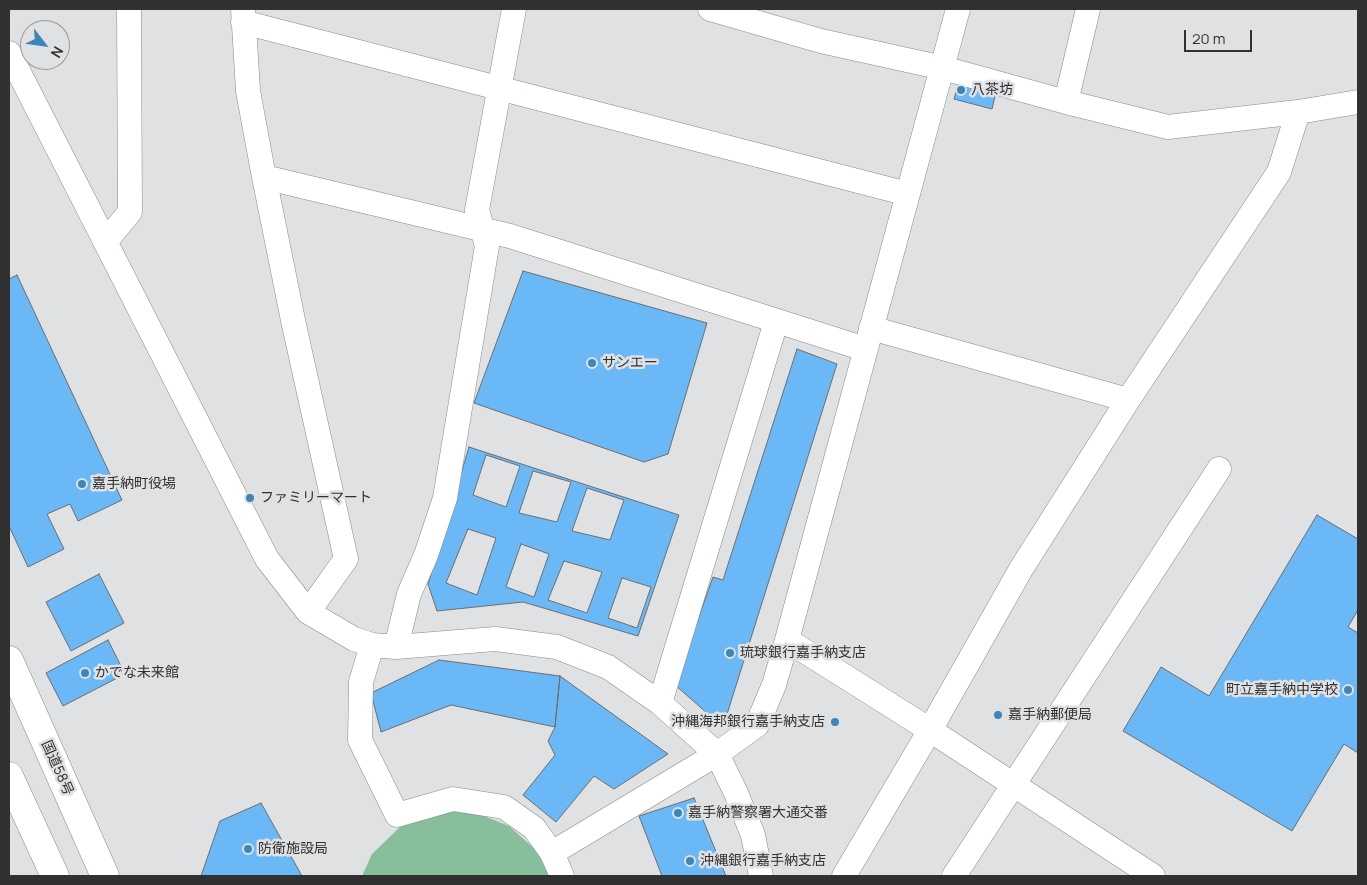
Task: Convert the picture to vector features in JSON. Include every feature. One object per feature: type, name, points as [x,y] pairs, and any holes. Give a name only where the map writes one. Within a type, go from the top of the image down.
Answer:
[{"type":"highway","name":"国道58号","points":[[9,660],[105,876]]},
{"type":"highway","points":[[9,776],[55,876]]},
{"type":"street","points":[[106,242],[130,212],[129,9]]},
{"type":"street","points":[[396,647],[409,594],[426,555],[445,498],[486,246],[477,210],[514,9]]},
{"type":"street","points":[[710,9],[821,40],[943,68],[1066,102],[1168,127],[1298,112],[1358,102]]},
{"type":"street","points":[[552,854],[716,754],[757,725],[774,685],[787,640],[958,9]]},
{"type":"street","points":[[1066,102],[1088,9]]},
{"type":"street","points":[[308,612],[346,559],[294,325],[264,176],[248,90],[243,16],[500,88],[908,194]]},
{"type":"street","points":[[9,53],[267,559],[308,612],[354,639],[372,645],[396,647],[495,640],[557,647],[608,667],[660,703],[716,754],[736,793],[753,835],[761,876]]},
{"type":"street","points":[[844,876],[930,730],[1021,569],[1128,400],[1279,172],[1298,112]]},
{"type":"street","points":[[264,176],[510,236],[776,322],[868,339],[1128,400]]},
{"type":"street","points":[[660,703],[776,322]]},
{"type":"street","points":[[954,876],[1219,469]]},
{"type":"street","points":[[787,640],[930,730],[1153,876]]},
{"type":"street","points":[[372,645],[361,682],[360,740],[397,815],[453,799],[504,807],[534,828],[552,854],[562,876]]},
{"type":"green space","points":[[435,812],[474,812],[509,826],[537,851],[549,876],[362,876],[372,854],[400,827]]},
{"type":"building","points":[[960,78],[997,88],[992,109],[954,99]]},
{"type":"building","name":"サンエー","points":[[523,271],[707,323],[668,454],[644,462],[474,403]]},
{"type":"building","points":[[17,275],[122,500],[78,521],[70,504],[47,514],[64,549],[28,567],[9,526],[9,279]]},
{"type":"building","points":[[797,349],[837,364],[723,727],[675,685],[713,577],[723,580]]},
{"type":"building","points":[[469,447],[679,515],[638,636],[523,602],[437,611],[428,584]]},
{"type":"building","points":[[486,455],[520,466],[506,507],[473,495]]},
{"type":"building","points":[[533,471],[571,482],[557,522],[519,513]]},
{"type":"building","points":[[587,488],[624,500],[610,540],[572,531]]},
{"type":"building","points":[[1317,515],[1358,539],[1358,610],[1348,627],[1358,633],[1358,753],[1344,744],[1292,831],[1123,731],[1161,667],[1209,696]]},
{"type":"building","points":[[468,529],[496,538],[477,595],[446,583]]},
{"type":"building","points":[[521,544],[549,554],[534,597],[506,587]]},
{"type":"building","points":[[564,561],[602,572],[587,613],[548,600]]},
{"type":"building","points":[[99,574],[124,623],[71,651],[46,602]]},
{"type":"building","points":[[622,578],[651,587],[637,628],[608,618]]},
{"type":"building","name":"かでな未来館","points":[[108,640],[125,674],[63,706],[46,673]]},
{"type":"building","points":[[439,660],[560,676],[555,727],[451,705],[381,732],[371,693]]},
{"type":"building","points":[[560,676],[668,754],[614,789],[594,776],[556,822],[523,795],[555,755],[548,741],[555,727]]},
{"type":"building","points":[[694,798],[726,876],[662,876],[639,816]]},
{"type":"building","name":"防衛施設局","points":[[261,803],[302,876],[201,876],[220,821]]},
{"type":"place","name":"八茶坊","points":[[961,90]]},
{"type":"place","name":"サンエー","points":[[592,363]]},
{"type":"place","name":"嘉手納町役場","points":[[82,484]]},
{"type":"place","name":"ファミリーマート","points":[[250,498]]},
{"type":"place","name":"琉球銀行嘉手納支店","points":[[730,653]]},
{"type":"place","name":"かでな未来館","points":[[85,673]]},
{"type":"place","name":"町立嘉手納中学校","points":[[1348,690]]},
{"type":"place","name":"嘉手納郵便局","points":[[998,715]]},
{"type":"place","name":"沖縄海邦銀行嘉手納支店","points":[[835,722]]},
{"type":"place","name":"嘉手納警察署大通交番","points":[[678,813]]},
{"type":"place","name":"防衛施設局","points":[[248,849]]},
{"type":"place","name":"沖縄銀行嘉手納支店","points":[[690,861]]}]
